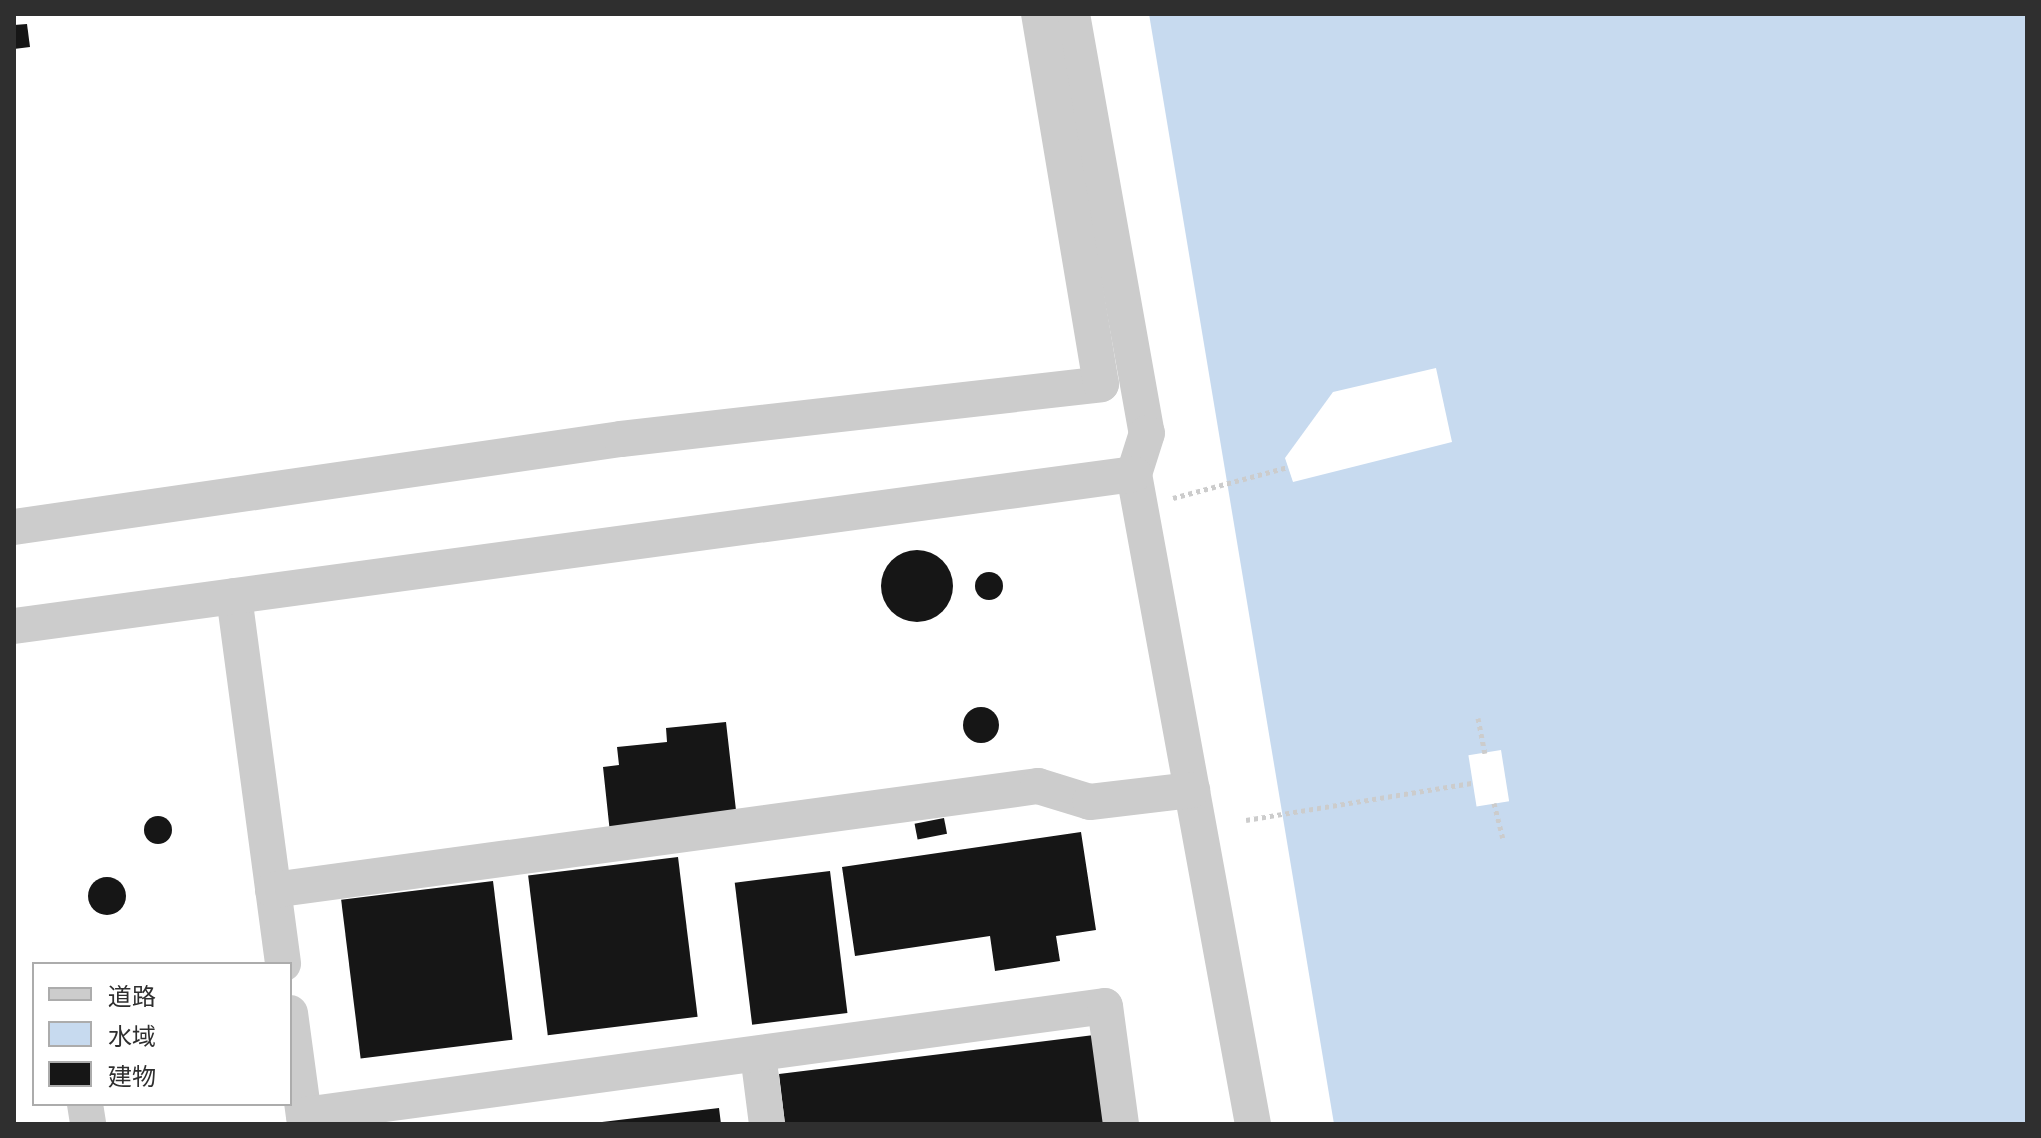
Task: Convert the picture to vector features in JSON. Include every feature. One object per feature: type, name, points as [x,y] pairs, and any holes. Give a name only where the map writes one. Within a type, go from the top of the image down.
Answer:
[{"type":"lane","points":[[14,527],[621,439],[1101,384],[1039,14]]},
{"type":"lane","points":[[1072,14],[1147,433],[1134,474],[1253,1124]]},
{"type":"lane","points":[[14,626],[1134,474]]},
{"type":"lane","points":[[234,596],[283,962]]},
{"type":"lane","points":[[273,890],[1038,786],[1090,802],[1192,790]]},
{"type":"lane","points":[[292,1027],[305,1120],[1105,1006],[1121,1124]]},
{"type":"lane","points":[[758,1054],[767,1124]]},
{"type":"path","points":[[1172,498],[1288,467]]},
{"type":"path","points":[[1478,718],[1485,753]]},
{"type":"path","points":[[1246,820],[1473,783]]},
{"type":"path","points":[[1494,803],[1503,838]]},
{"type":"water","points":[[1149,14],[2027,14],[2027,1124],[1334,1124]]},
{"type":"pier","points":[[1436,368],[1452,442],[1293,482],[1285,458],[1333,392]]},
{"type":"pier","points":[[1501,750],[1509,801],[1477,807],[1468,755]]},
{"type":"building","points":[[27,24],[30,47],[14,49],[14,25]]},
{"type":"building","points":[[917,550],[937,556],[947,566],[953,586],[947,606],[937,616],[917,622],[897,616],[887,606],[881,586],[887,566],[897,556]]},
{"type":"building","points":[[989,572],[999,576],[1003,586],[999,596],[989,600],[979,596],[975,586],[979,576]]},
{"type":"building","points":[[981,707],[993,713],[999,725],[993,737],[981,743],[969,737],[963,725],[969,713]]},
{"type":"building","points":[[726,722],[737,819],[610,833],[603,767],[619,765],[617,747],[667,742],[666,728]]},
{"type":"building","points":[[158,816],[168,820],[172,830],[168,840],[158,844],[148,840],[144,830],[148,820]]},
{"type":"building","points":[[944,818],[947,834],[918,839],[915,824]]},
{"type":"building","points":[[1081,832],[1096,930],[1056,936],[1060,961],[995,971],[990,936],[855,956],[842,867]]},
{"type":"building","points":[[678,857],[698,1017],[548,1035],[528,875]]},
{"type":"building","points":[[830,871],[847,1013],[752,1025],[735,883]]},
{"type":"building","points":[[107,877],[120,883],[126,896],[120,909],[107,915],[94,909],[88,896],[94,883]]},
{"type":"building","points":[[493,881],[512,1040],[361,1058],[341,900]]},
{"type":"building","points":[[1094,1035],[1105,1124],[785,1124],[779,1074]]},
{"type":"building","points":[[719,1108],[721,1124],[602,1124],[602,1122]]}]
